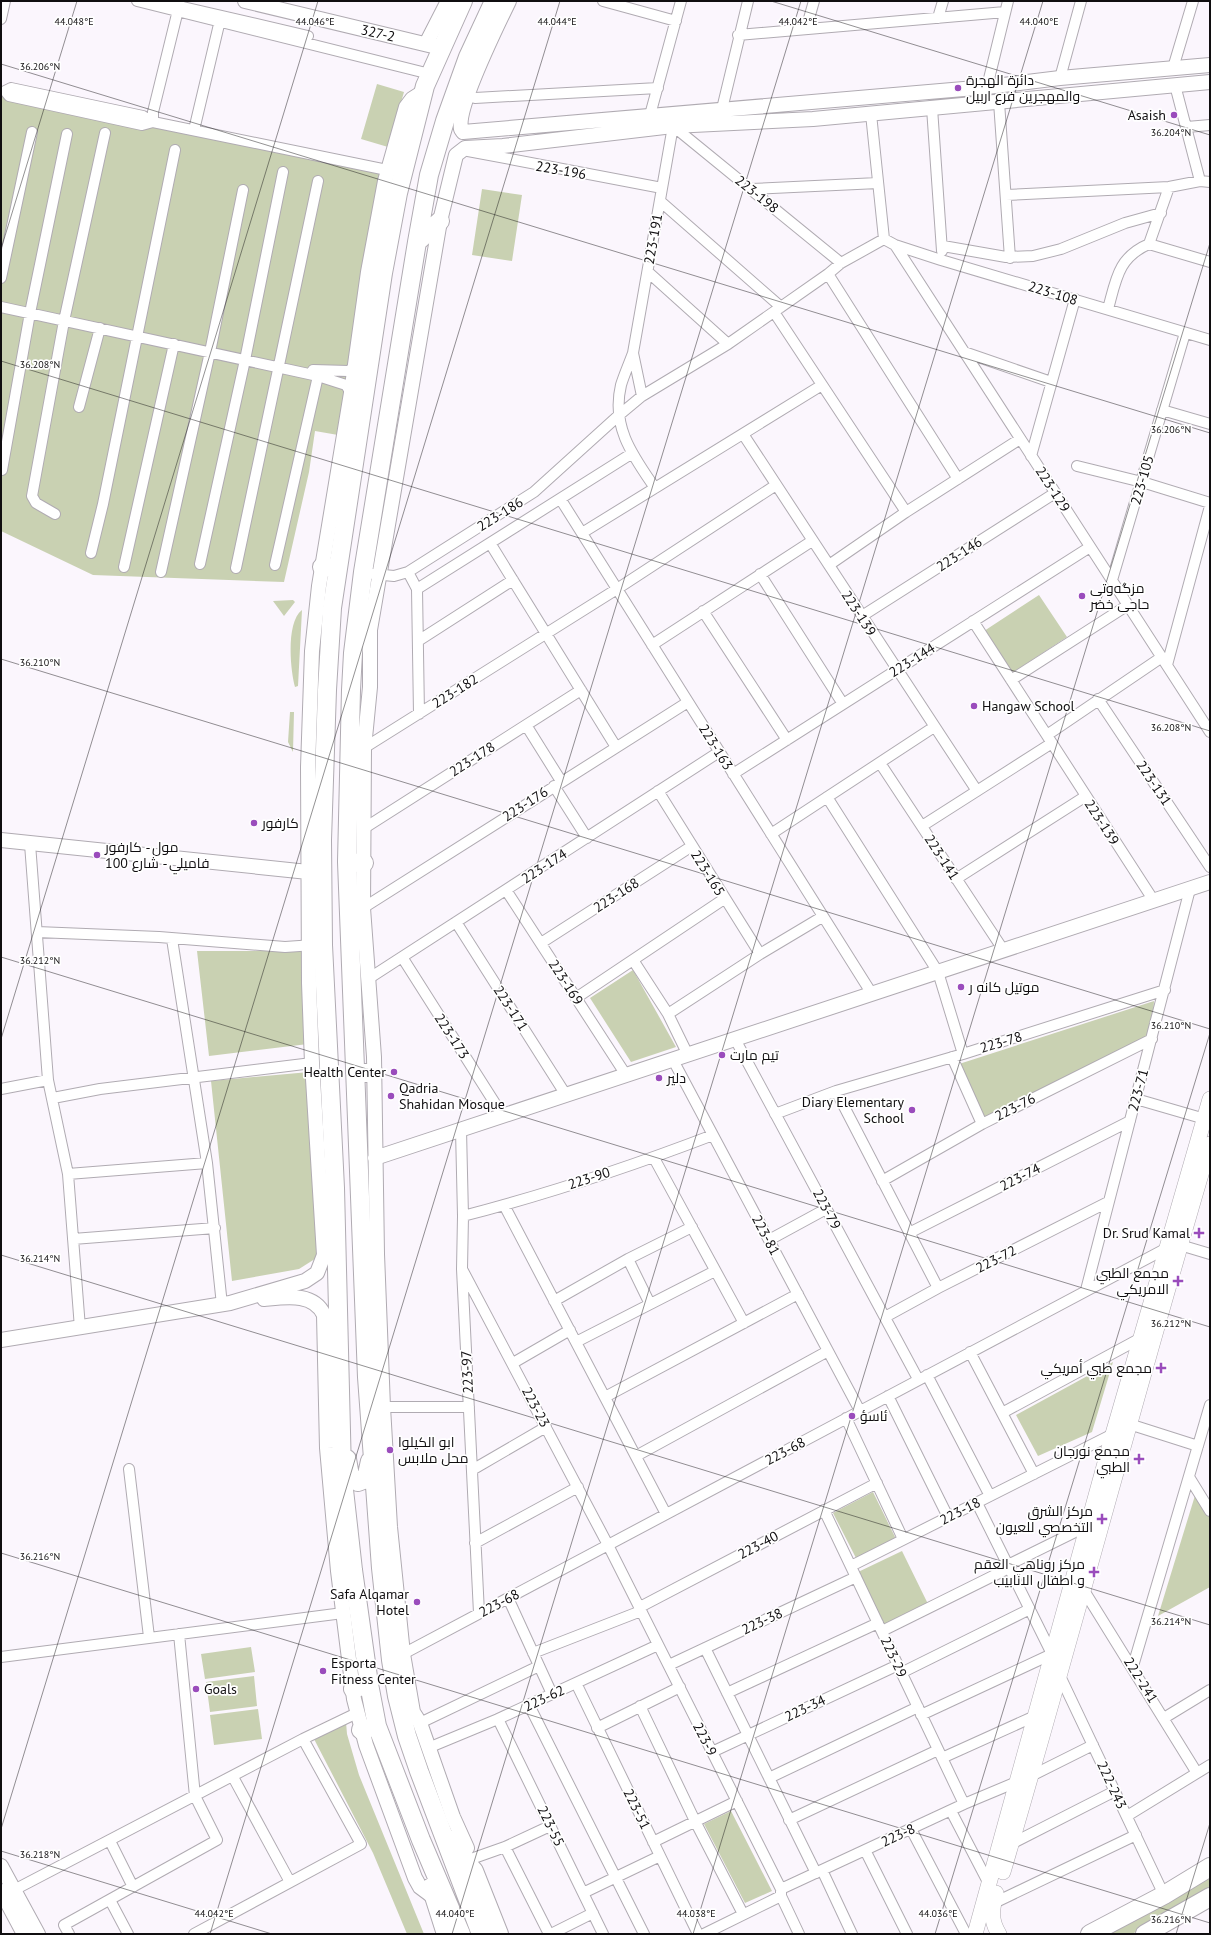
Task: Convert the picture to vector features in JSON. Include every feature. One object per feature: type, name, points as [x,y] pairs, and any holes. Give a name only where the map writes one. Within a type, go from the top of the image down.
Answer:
[{"type":"highway","points":[[397,373],[387,377],[379,373],[377,367],[376,273],[423,92],[431,71],[434,46],[463,1]]},
{"type":"highway","points":[[340,1417],[350,1474],[352,1479],[356,1481],[364,1480],[368,1474],[371,1430],[371,1279],[355,1073],[355,862],[351,690],[370,574],[382,462],[429,176],[445,120],[461,93],[468,57],[494,1]]},
{"type":"highway","points":[[417,242],[440,221]]},
{"type":"highway","points":[[376,327],[364,406],[330,567],[324,607],[327,690],[315,840],[316,945],[332,1324],[340,1417],[347,1566],[361,1687],[369,1728],[421,1840],[461,1934]]},
{"type":"highway","points":[[364,406],[373,402],[381,406],[382,462]]},
{"type":"highway","points":[[355,1073],[374,1073]]},
{"type":"highway","points":[[371,1430],[381,1568],[396,1696],[463,1855],[473,1865],[499,1934]]},
{"type":"highway","points":[[347,1566],[353,1519],[357,1514],[364,1513],[370,1523],[381,1568]]},
{"type":"highway","points":[[429,1775],[481,1934]]},
{"type":"highway","points":[[421,1840],[432,1896],[446,1934]]},
{"type":"highway","points":[[1090,1934],[1210,1867]]},
{"type":"highway","points":[[1145,1934],[1210,1897]]},
{"type":"main road","points":[[975,1934],[1035,1716],[1082,1589],[1129,1424],[1155,1311],[1210,1099]]},
{"type":"main road","points":[[1173,1246],[1210,1144]]},
{"type":"main road","points":[[999,1934],[993,1925],[992,1913],[994,1903],[1060,1676],[1058,1656],[1087,1526],[1140,1338],[1155,1311]]},
{"type":"street","points":[[1,17],[6,1]]},
{"type":"street","points":[[137,1],[220,18],[431,71]]},
{"type":"street","points":[[166,1],[178,9]]},
{"type":"street","name":"327-2","points":[[245,1],[434,46]]},
{"type":"street","points":[[434,46],[448,1]]},
{"type":"street","points":[[509,1],[486,49],[461,93],[461,129],[467,132],[674,126],[813,119],[1210,82]]},
{"type":"street","points":[[603,1],[676,21]]},
{"type":"street","points":[[650,115],[681,1]]},
{"type":"street","points":[[722,109],[738,35],[748,1]]},
{"type":"street","points":[[806,30],[814,1]]},
{"type":"street","points":[[938,18],[943,1]]},
{"type":"street","points":[[987,87],[1008,1]]},
{"type":"street","points":[[1060,78],[1081,1]]},
{"type":"street","points":[[1173,68],[1193,1]]},
{"type":"street","points":[[153,122],[153,112],[178,9]]},
{"type":"street","points":[[738,35],[1005,12]]},
{"type":"street","points":[[194,130],[220,18]]},
{"type":"street","points":[[429,1775],[428,1748],[420,1723],[413,1712],[403,1654],[389,1511],[371,1279],[375,1158],[374,1073],[363,908],[355,862],[363,829],[364,748],[370,687],[370,574],[440,221],[454,158],[460,150],[465,148],[503,146],[599,127],[650,115],[987,87],[1060,78],[1210,65]]},
{"type":"street","points":[[1006,195],[1169,187],[1205,182],[1175,85]]},
{"type":"street","points":[[461,93],[475,98],[658,88]]},
{"type":"street","points":[[3,90],[9,96],[142,125],[153,122],[387,170]]},
{"type":"street","points":[[330,567],[351,393],[376,273],[387,170],[406,108],[412,99],[423,92]]},
{"type":"street","points":[[810,102],[813,119]]},
{"type":"street","points":[[999,102],[1010,258]]},
{"type":"street","points":[[932,108],[943,246],[941,260]]},
{"type":"street","points":[[871,114],[884,239]]},
{"type":"street","points":[[1187,127],[1210,124]]},
{"type":"street","name":"223-191","points":[[633,353],[674,126]]},
{"type":"street","name":"223-198","points":[[674,126],[841,262]]},
{"type":"street","points":[[1,278],[32,132]]},
{"type":"street","points":[[55,514],[36,503],[32,496],[64,321],[106,133]]},
{"type":"street","points":[[2,470],[30,313],[67,134]]},
{"type":"street","points":[[91,553],[103,504],[175,150]]},
{"type":"street","name":"223-196","points":[[460,150],[662,188]]},
{"type":"street","points":[[200,564],[245,360],[283,172]]},
{"type":"street","points":[[236,568],[318,181]]},
{"type":"street","points":[[751,189],[878,183]]},
{"type":"street","points":[[1149,244],[1169,187]]},
{"type":"street","points":[[161,572],[210,352],[243,190]]},
{"type":"street","points":[[660,201],[777,309],[822,385],[906,512]]},
{"type":"street","points":[[943,246],[1010,258],[1020,258],[1048,253],[1125,223],[1161,213]]},
{"type":"street","name":"223-108","points":[[884,239],[895,245],[941,260],[1210,340]]},
{"type":"street","name":"223-186","points":[[370,574],[394,576],[408,572],[534,492],[642,396],[728,344],[828,274],[841,262],[884,239]]},
{"type":"street","points":[[1108,309],[1117,276],[1125,260],[1135,250],[1149,244],[1210,262]]},
{"type":"street","name":"223-129","points":[[895,245],[1210,732]]},
{"type":"street","points":[[648,272],[728,344]]},
{"type":"street","points":[[828,274],[958,479]]},
{"type":"street","points":[[1031,456],[1075,299]]},
{"type":"street","points":[[1,307],[318,376],[346,385],[351,393]]},
{"type":"street","points":[[79,407],[100,328]]},
{"type":"street","name":"223-105","points":[[1112,580],[1185,333]]},
{"type":"street","points":[[124,567],[174,344]]},
{"type":"street","points":[[964,352],[1051,382]]},
{"type":"street","points":[[633,353],[642,396]]},
{"type":"street","points":[[633,353],[622,384],[618,416],[631,454],[655,488]]},
{"type":"street","points":[[279,367],[323,371],[348,371],[355,368]]},
{"type":"street","points":[[275,565],[318,376]]},
{"type":"street","points":[[582,533],[822,385]]},
{"type":"street","points":[[1162,410],[1210,424]]},
{"type":"street","name":"223-139","points":[[743,434],[977,791]]},
{"type":"street","points":[[828,565],[906,512],[1020,439]]},
{"type":"street","points":[[417,589],[561,500],[631,454]]},
{"type":"street","points":[[1077,466],[1142,482],[1210,503]]},
{"type":"street","name":"223-182","points":[[364,748],[617,589],[776,485]]},
{"type":"street","name":"223-146","points":[[862,616],[1055,492]]},
{"type":"street","name":"223-163","points":[[561,500],[872,994]]},
{"type":"street","points":[[922,826],[977,791],[1049,739],[1098,699],[1164,661],[1210,506]]},
{"type":"street","points":[[652,645],[812,541]]},
{"type":"street","points":[[490,543],[616,747]]},
{"type":"street","name":"223-144","points":[[733,774],[1090,547]]},
{"type":"street","points":[[408,572],[417,589],[419,714]]},
{"type":"street","points":[[760,574],[843,704]]},
{"type":"street","points":[[418,641],[513,580]]},
{"type":"street","points":[[1011,680],[1128,605]]},
{"type":"street","points":[[703,611],[787,740]]},
{"type":"street","name":"223-139","points":[[973,621],[1154,901]]},
{"type":"street","name":"223-178","points":[[363,829],[581,690]]},
{"type":"street","name":"223-131","points":[[1098,699],[1210,867]]},
{"type":"street","name":"223-176","points":[[363,908],[688,702]]},
{"type":"street","points":[[526,725],[587,838]]},
{"type":"street","points":[[770,834],[934,727]]},
{"type":"street","name":"223-174","points":[[368,978],[719,752]]},
{"type":"street","name":"223-141","points":[[880,763],[1004,951]]},
{"type":"street","name":"223-165","points":[[658,792],[760,954]]},
{"type":"street","points":[[956,879],[1086,796]]},
{"type":"street","points":[[827,797],[938,972],[963,1054]]},
{"type":"street","points":[[1,840],[308,872]]},
{"type":"street","points":[[37,932],[285,947],[316,945],[308,872],[315,840]]},
{"type":"street","points":[[30,844],[33,903],[37,932],[48,1080],[68,1174],[80,1328]]},
{"type":"street","name":"223-168","points":[[541,943],[692,846]]},
{"type":"street","points":[[375,1158],[1210,882]]},
{"type":"street","name":"223-71","points":[[1086,1290],[1190,889]]},
{"type":"street","name":"223-169","points":[[506,890],[626,1075]]},
{"type":"street","points":[[576,998],[724,899]]},
{"type":"street","points":[[668,1014],[760,954],[822,916]]},
{"type":"street","name":"223-171","points":[[456,922],[566,1095]]},
{"type":"street","points":[[172,939],[192,1077],[207,1163],[226,1304]]},
{"type":"street","name":"223-173","points":[[402,957],[503,1116]]},
{"type":"street","points":[[633,960],[668,1014],[688,1055]]},
{"type":"street","name":"223-78","points":[[775,1114],[836,1091],[963,1054],[1165,990]]},
{"type":"street","points":[[226,1304],[305,1281],[317,1273],[323,1262],[327,1188],[312,1063],[318,1019]]},
{"type":"street","name":"223-79","points":[[735,1039],[885,1317],[923,1377]]},
{"type":"street","name":"223-76","points":[[882,1181],[982,1124],[1152,1039]]},
{"type":"street","points":[[952,1057],[982,1124]]},
{"type":"street","name":"223-81","points":[[673,1060],[860,1411]]},
{"type":"street","points":[[53,1098],[100,1089],[312,1063]]},
{"type":"street","points":[[1,1089],[48,1080]]},
{"type":"street","points":[[836,1091],[938,1288]]},
{"type":"street","points":[[1136,1099],[1205,1119]]},
{"type":"street","name":"223-74","points":[[909,1233],[1130,1122]]},
{"type":"street","name":"223-97","points":[[461,1130],[463,1216],[462,1269],[479,1613]]},
{"type":"street","name":"223-90","points":[[463,1216],[504,1205],[654,1158],[713,1135]]},
{"type":"street","points":[[654,1158],[744,1323]]},
{"type":"street","points":[[68,1174],[207,1163]]},
{"type":"street","name":"223-72","points":[[885,1317],[938,1288],[1108,1202]]},
{"type":"street","points":[[504,1205],[666,1514]]},
{"type":"street","points":[[769,1240],[826,1209]]},
{"type":"street","points":[[554,1301],[628,1259],[692,1227]]},
{"type":"street","points":[[73,1239],[215,1228]]},
{"type":"street","points":[[1173,1246],[1210,1254]]},
{"type":"street","name":"223-68","points":[[403,1654],[1086,1290],[1173,1246]]},
{"type":"street","points":[[628,1259],[650,1304]]},
{"type":"street","name":"223-23","points":[[462,1269],[608,1545]]},
{"type":"street","points":[[576,1342],[715,1271]]},
{"type":"street","points":[[605,1398],[798,1294]]},
{"type":"street","points":[[1,1340],[226,1304],[278,1298],[301,1298],[315,1302],[320,1307],[324,1315],[332,1324],[325,1418],[347,1566],[343,1613],[361,1687],[357,1713],[369,1728],[415,1878],[420,1887],[432,1896]]},
{"type":"street","points":[[512,1363],[570,1330]]},
{"type":"street","points":[[1002,1413],[1140,1338]]},
{"type":"street","points":[[636,1456],[828,1351]]},
{"type":"street","points":[[970,1352],[1034,1474]]},
{"type":"street","points":[[923,1377],[990,1496]]},
{"type":"street","points":[[888,1396],[948,1517]]},
{"type":"street","points":[[1132,1666],[1210,1405]]},
{"type":"street","points":[[382,1407],[469,1407]]},
{"type":"street","points":[[846,1418],[904,1539]]},
{"type":"street","points":[[1129,1424],[1198,1446]]},
{"type":"street","points":[[472,1470],[546,1427]]},
{"type":"street","name":"223-18","points":[[851,1566],[1113,1434]]},
{"type":"street","points":[[129,1469],[149,1637]]},
{"type":"street","points":[[1189,1477],[1210,1511]]},
{"type":"street","name":"223-40","points":[[533,1653],[640,1609],[824,1510],[877,1484]]},
{"type":"street","points":[[476,1543],[578,1487]]},
{"type":"street","points":[[769,1778],[920,1711],[1058,1656],[1030,1609],[977,1503]]},
{"type":"street","name":"223-29","points":[[824,1510],[964,1804]]},
{"type":"street","points":[[727,1693],[880,1627],[1008,1566],[1087,1526]]},
{"type":"street","name":"223-9","points":[[608,1545],[737,1801],[799,1934]]},
{"type":"street","name":"223-38","points":[[669,1665],[856,1576]]},
{"type":"street","name":"222-241","points":[[1082,1589],[1132,1666],[1198,1773]]},
{"type":"street","points":[[508,1598],[552,1694]]},
{"type":"street","name":"223-34","points":[[712,1752],[1030,1609]]},
{"type":"street","points":[[1,1657],[343,1613]]},
{"type":"street","points":[[69,1934],[64,1925],[217,1840],[195,1796],[179,1634]]},
{"type":"street","name":"223-62","points":[[428,1748],[529,1705],[658,1644]]},
{"type":"street","points":[[705,1648],[790,1820],[852,1934]]},
{"type":"street","points":[[420,1723],[539,1666]]},
{"type":"street","name":"222-243","points":[[1060,1676],[1164,1894]]},
{"type":"street","name":"223-51","points":[[576,1683],[698,1934]]},
{"type":"street","points":[[597,1728],[680,1687]]},
{"type":"street","points":[[1164,1718],[1210,1690]]},
{"type":"street","points":[[529,1705],[644,1934]]},
{"type":"street","points":[[640,1706],[694,1821],[743,1914]]},
{"type":"street","points":[[6,1897],[302,1739],[357,1713]]},
{"type":"street","points":[[790,1820],[940,1754],[1035,1716]]},
{"type":"street","name":"223-55","points":[[498,1719],[603,1934]]},
{"type":"street","points":[[194,1934],[361,1844],[302,1739]]},
{"type":"street","name":"223-8","points":[[704,1934],[819,1872],[964,1804],[1017,1783],[1093,1745]]},
{"type":"street","points":[[1127,1816],[1210,1765]]},
{"type":"street","points":[[233,1777],[290,1882]]},
{"type":"street","points":[[1011,1844],[1115,1792]]},
{"type":"street","points":[[653,1842],[737,1801]]},
{"type":"street","points":[[951,1810],[989,1884]]},
{"type":"street","points":[[473,1865],[505,1847],[550,1826]]},
{"type":"street","points":[[911,1829],[966,1934]]},
{"type":"street","points":[[994,1903],[1136,1835]]},
{"type":"street","points":[[110,1841],[133,1886]]},
{"type":"street","points":[[505,1847],[550,1934],[593,1913]]},
{"type":"street","points":[[865,1850],[907,1934]]},
{"type":"street","points":[[583,1892],[660,1856]]},
{"type":"street","points":[[1,1866],[6,1897],[24,1934]]},
{"type":"street","points":[[6,1897],[38,1934]]},
{"type":"street","points":[[110,1900],[128,1934]]},
{"type":"green space","points":[[377,84],[404,92],[388,147],[361,139]]},
{"type":"green space","points":[[1,93],[381,174],[338,435],[315,431],[309,472],[284,582],[93,575],[1,531]]},
{"type":"green space","points":[[482,189],[522,195],[512,261],[472,255]]},
{"type":"green space","points":[[1039,595],[1067,637],[1009,675],[981,633]]},
{"type":"green space","points":[[293,600],[295,602],[284,616],[273,601]]},
{"type":"green space","points":[[302,610],[298,686],[295,687],[291,658],[291,635],[293,625],[297,616]]},
{"type":"green space","points":[[290,712],[294,712],[293,752],[288,742]]},
{"type":"green space","points":[[197,951],[303,951],[308,1044],[209,1056]]},
{"type":"green space","points":[[633,970],[676,1047],[631,1062],[590,998]]},
{"type":"green space","points":[[1154,1001],[1152,1037],[986,1120],[959,1064]]},
{"type":"green space","points":[[309,1072],[318,1257],[299,1269],[232,1281],[211,1081]]},
{"type":"green space","points":[[1113,1362],[1092,1432],[1038,1456],[1016,1415]]},
{"type":"green space","points":[[1197,1489],[1210,1509],[1210,1587],[1158,1616]]},
{"type":"green space","points":[[873,1492],[896,1539],[856,1558],[833,1513]]},
{"type":"green space","points":[[902,1551],[928,1604],[883,1627],[856,1573]]},
{"type":"green space","points":[[251,1647],[255,1672],[205,1679],[201,1654]]},
{"type":"green space","points":[[254,1676],[257,1706],[210,1712],[206,1682]]},
{"type":"green space","points":[[258,1709],[262,1739],[214,1745],[210,1715]]},
{"type":"green space","points":[[346,1722],[347,1734],[359,1775],[424,1934],[407,1934],[373,1853],[314,1739]]},
{"type":"green space","points":[[731,1811],[772,1891],[745,1903],[704,1824]]},
{"type":"green space","points":[[1210,1877],[1210,1890],[1177,1911],[1132,1934],[1100,1934]]},
{"type":"place","name":"دائرة الهجرة والمهجرين فرع اربيل","points":[[958,88]]},
{"type":"place","name":"Asaish","points":[[1174,115]]},
{"type":"place","name":"مزگه‌وتی حاجی خضر","points":[[1082,596]]},
{"type":"place","name":"Hangaw School","points":[[974,706]]},
{"type":"place","name":"کارفور","points":[[254,823]]},
{"type":"place","name":"مول - كارفور فاميلي - شارع 100","points":[[97,855]]},
{"type":"place","name":"موتيل كانه ر","points":[[961,987]]},
{"type":"place","name":"تیم مارت","points":[[722,1055]]},
{"type":"place","name":"Health Center","points":[[394,1072]]},
{"type":"place","name":"دلير","points":[[659,1078]]},
{"type":"place","name":"Qadria Shahidan Mosque","points":[[391,1096]]},
{"type":"place","name":"Diary Elementary School","points":[[912,1110]]},
{"type":"place","name":"Dr. Srud Kamal","points":[[1199,1233]]},
{"type":"place","name":"مجمع الطبي الامريكي","points":[[1178,1281]]},
{"type":"place","name":"مجمع طبي أمریکي","points":[[1161,1368]]},
{"type":"place","name":"ئاسؤ","points":[[852,1416]]},
{"type":"place","name":"ابو الكيلوا محل ملابس","points":[[390,1450]]},
{"type":"place","name":"مجمع نورجان الطبي","points":[[1139,1459]]},
{"type":"place","name":"مركز الشرق التخصصي للعيون","points":[[1102,1519]]},
{"type":"place","name":"مركز روناهي العقم و اطفال الانابيب","points":[[1094,1572]]},
{"type":"place","name":"Safa Alqamar Hotel","points":[[417,1602]]},
{"type":"place","name":"Esporta Fitness Center","points":[[323,1671]]},
{"type":"place","name":"Goals","points":[[196,1689]]}]
